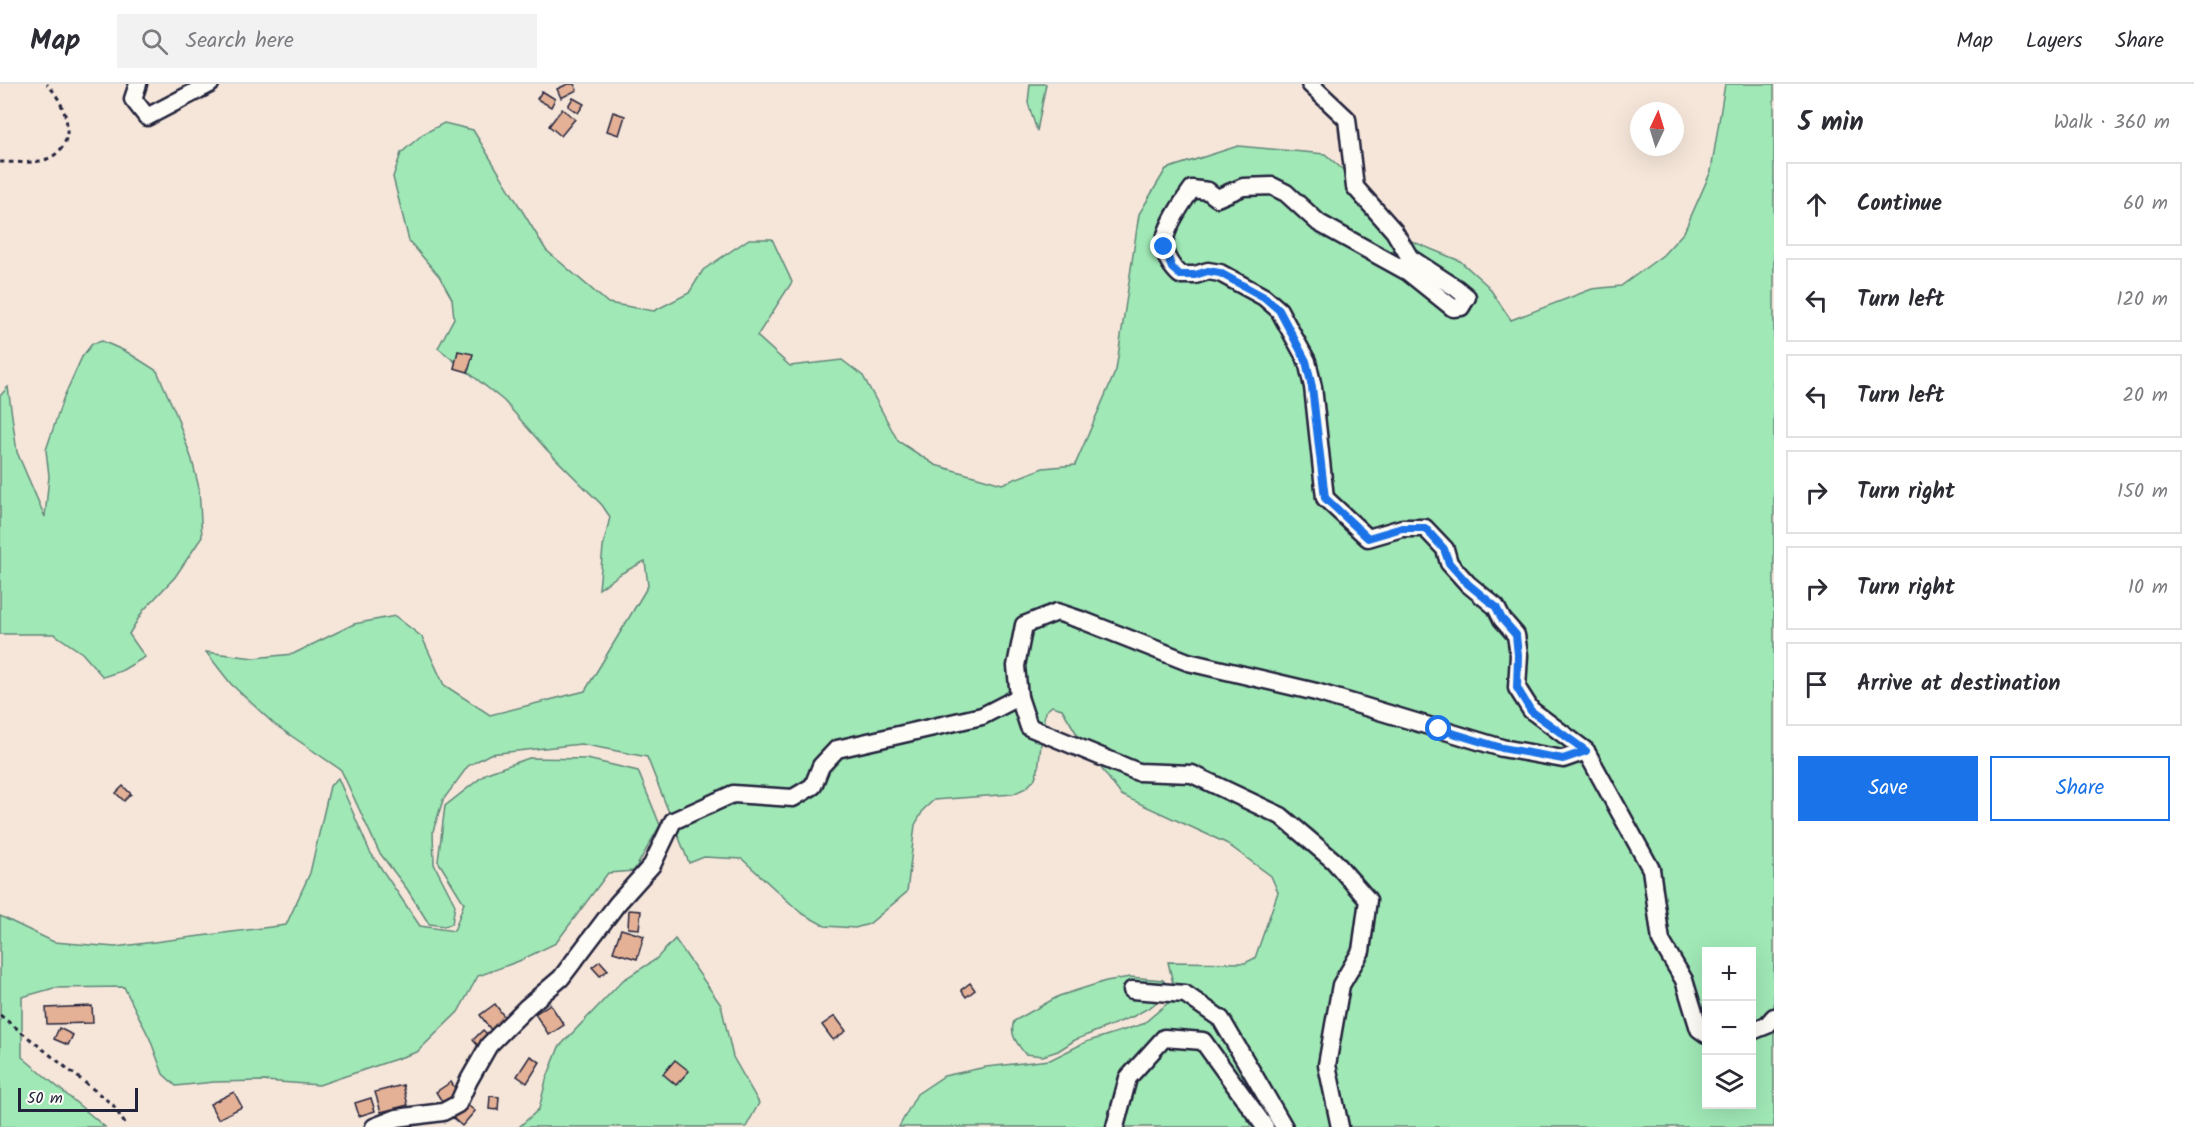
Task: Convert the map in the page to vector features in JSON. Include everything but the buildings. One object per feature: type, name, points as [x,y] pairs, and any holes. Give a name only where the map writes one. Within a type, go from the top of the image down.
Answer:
[{"type":"street","points":[[138,84],[133,99],[147,117],[210,84]]},
{"type":"street","points":[[1310,84],[1347,119],[1355,188],[1394,231],[1410,258],[1467,297],[1461,307],[1453,308],[1408,272],[1319,223],[1286,193],[1272,186],[1243,187],[1217,198],[1208,190],[1192,189],[1176,211],[1164,247],[1172,268],[1180,275],[1195,275],[1208,271],[1220,273],[1264,297],[1279,310],[1306,361],[1312,387],[1325,498],[1368,538],[1402,528],[1425,528],[1444,549],[1449,563],[1468,584],[1496,607],[1502,619],[1516,635],[1517,688],[1531,711],[1586,751],[1651,869],[1661,941],[1684,980],[1699,1029],[1702,1031]]},
{"type":"street","points":[[1340,1127],[1327,1065],[1341,985],[1361,951],[1368,900],[1335,861],[1281,816],[1192,774],[1138,772],[1029,727],[1019,697],[1016,666],[1024,625],[1057,612],[1188,662],[1316,692],[1502,748],[1563,759],[1586,751]]},
{"type":"street","points":[[374,1127],[397,1118],[443,1112],[458,1104],[489,1045],[527,1007],[561,978],[617,903],[652,866],[673,821],[733,794],[793,798],[813,786],[820,766],[837,749],[982,716],[1019,697]]},
{"type":"street","points":[[1132,990],[1185,994],[1221,1019],[1284,1127]]},
{"type":"street","points":[[1756,1029],[1767,1025],[1774,1017]]},
{"type":"street","points":[[1115,1127],[1128,1078],[1164,1038],[1203,1041],[1265,1127]]},
{"type":"path","points":[[0,162],[44,160],[59,153],[68,134],[66,117],[55,92],[47,84]]},
{"type":"path","points":[[0,1015],[113,1105],[127,1127]]},
{"type":"green space","points":[[1030,84],[1046,84],[1037,131],[1028,103]]},
{"type":"green space","points":[[1725,84],[1774,84],[1774,1127],[899,1127],[917,1094],[944,1076],[986,1067],[1050,1060],[1086,1042],[1143,1024],[1176,996],[1168,962],[1245,963],[1255,958],[1278,892],[1271,876],[1226,843],[1121,795],[1081,741],[1062,709],[1052,706],[1045,712],[1038,770],[1034,780],[1026,788],[1013,794],[934,800],[924,809],[915,825],[907,892],[869,924],[855,928],[825,926],[801,913],[742,859],[704,857],[689,863],[647,757],[581,744],[490,754],[468,766],[443,800],[433,831],[434,864],[455,905],[452,924],[444,926],[429,924],[407,889],[379,852],[341,770],[274,724],[231,684],[206,652],[254,658],[293,654],[354,624],[395,616],[422,637],[444,685],[490,715],[585,691],[648,586],[645,561],[599,589],[603,547],[610,517],[602,505],[546,449],[504,401],[438,348],[454,318],[452,299],[439,276],[409,241],[393,177],[401,153],[423,134],[444,123],[473,130],[546,250],[608,303],[654,311],[689,293],[703,270],[749,239],[772,239],[792,282],[757,336],[790,366],[842,360],[863,376],[898,441],[935,465],[1002,484],[1043,468],[1075,465],[1116,370],[1139,214],[1166,169],[1238,146],[1325,154],[1374,197],[1404,238],[1460,261],[1488,286],[1511,320],[1592,289],[1621,286],[1663,255],[1684,232],[1711,171]]},
{"type":"green space","points":[[102,341],[127,352],[157,371],[176,414],[192,460],[199,488],[202,537],[175,577],[143,611],[129,634],[145,657],[121,671],[103,677],[82,653],[54,634],[0,634],[0,396],[8,387],[17,452],[45,517],[49,476],[46,450],[63,399],[82,357],[92,344]]},
{"type":"green space","points":[[529,758],[587,759],[638,771],[660,825],[634,871],[608,873],[556,943],[519,961],[478,976],[458,1012],[417,1052],[319,1085],[265,1081],[214,1082],[176,1086],[163,1074],[150,1039],[124,987],[54,988],[22,997],[22,1057],[105,1127],[0,1127],[0,916],[54,942],[115,947],[286,925],[310,873],[330,786],[338,778],[370,852],[420,926],[454,931],[464,903],[438,861],[445,806],[487,773]]},
{"type":"green space","points":[[675,939],[721,1005],[733,1057],[759,1103],[746,1127],[519,1127],[539,1109],[546,1080],[559,1047],[623,980],[655,960]]},
{"type":"green space","points":[[1130,977],[1163,980],[1167,985],[1165,995],[1152,1006],[1134,1016],[1043,1056],[1025,1054],[1013,1035],[1014,1021],[1059,996],[1106,981]]},
{"type":"route","points":[[1164,247],[1172,268],[1180,275],[1195,275],[1208,271],[1220,273],[1264,297],[1279,310],[1306,361],[1312,387],[1325,498],[1368,538],[1402,528],[1425,528],[1444,549],[1449,563],[1468,584],[1496,607],[1502,619],[1516,635],[1517,688],[1531,711],[1586,751],[1563,759],[1502,748],[1439,729]]}]
